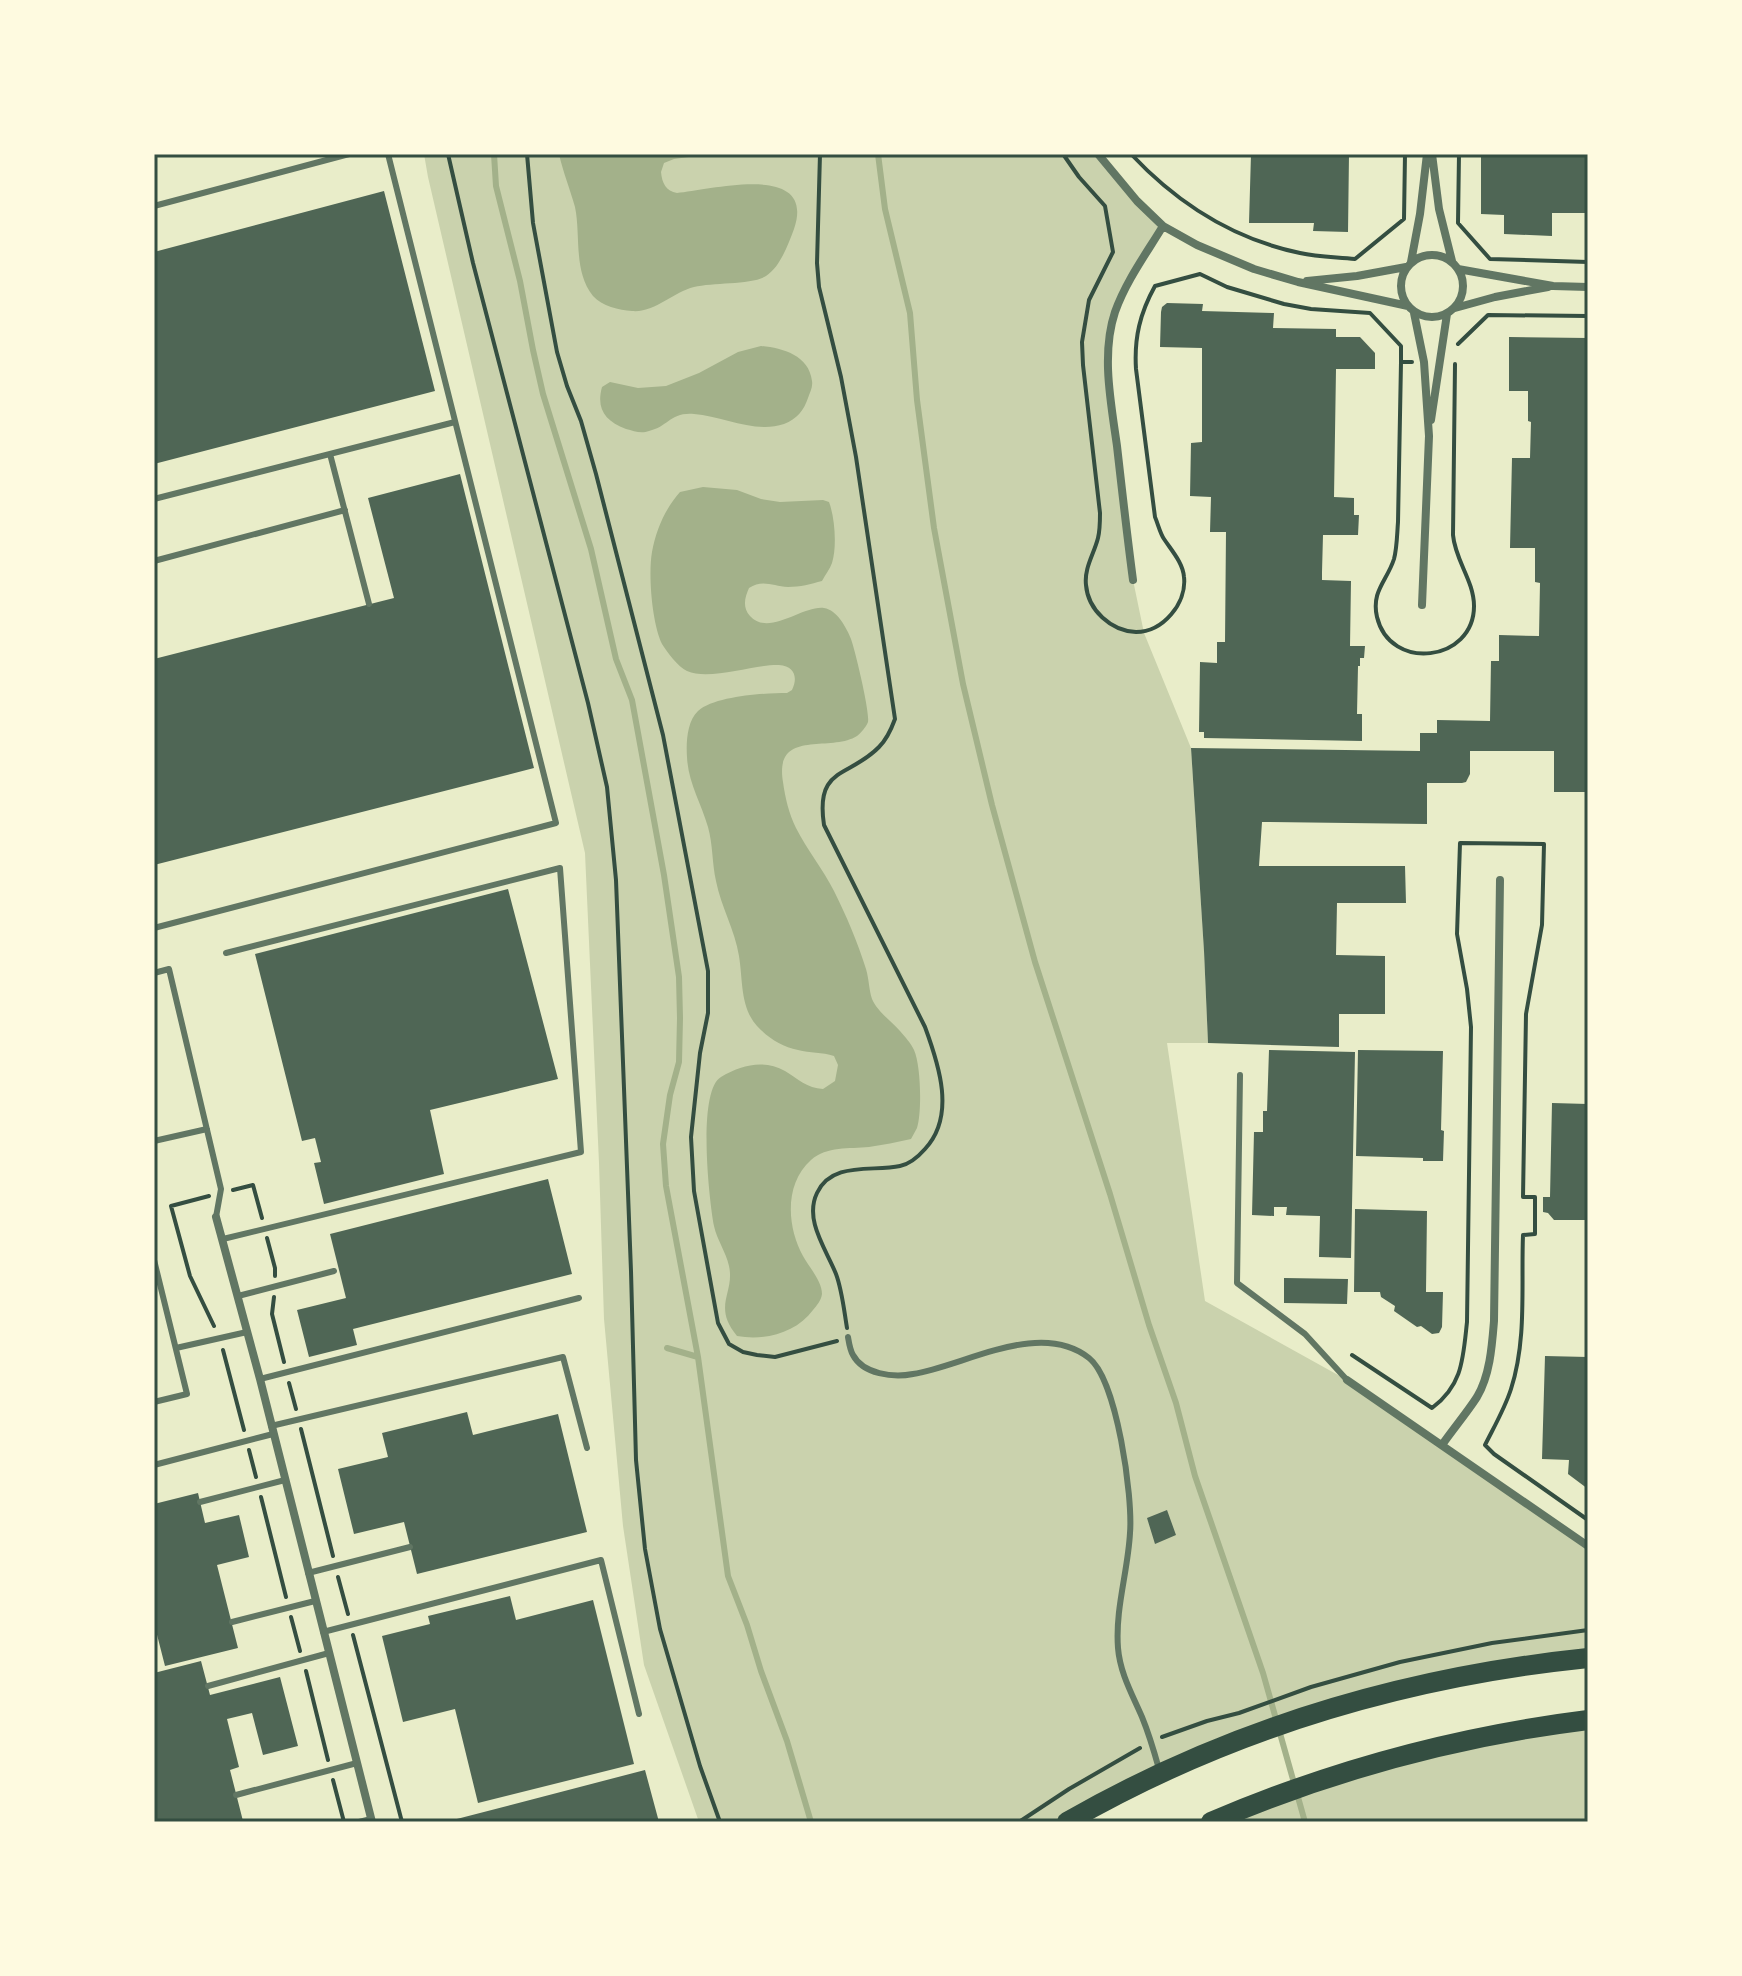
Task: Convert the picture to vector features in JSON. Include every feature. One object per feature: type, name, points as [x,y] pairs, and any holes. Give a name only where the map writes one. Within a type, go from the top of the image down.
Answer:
[{"type":"highway","points":[[1067,1822],[1160,1772],[1263,1730],[1341,1704],[1463,1675],[1588,1658]]},
{"type":"highway","points":[[1211,1822],[1284,1793],[1440,1747],[1534,1727],[1588,1720]]},
{"type":"street","points":[[1098,154],[1137,201],[1163,226],[1197,245],[1254,269],[1298,282],[1432,318],[1495,297],[1553,286]]},
{"type":"street","points":[[1430,154],[1452,261],[1462,277],[1461,298],[1455,308]]},
{"type":"street","points":[[1429,436],[1424,362],[1411,310],[1402,295],[1401,281],[1420,214],[1430,154]]},
{"type":"street","points":[[1133,580],[1108,369],[1109,340],[1114,314],[1124,291],[1163,226]]},
{"type":"street","points":[[1298,282],[1357,276],[1408,265],[1433,255],[1452,261]]},
{"type":"street","points":[[1458,269],[1553,286],[1588,287]]},
{"type":"street","points":[[1422,605],[1429,436],[1447,314]]},
{"type":"street","points":[[1442,1445],[1478,1395],[1492,1349],[1500,880]]},
{"type":"street","points":[[216,1217],[371,1820]]},
{"type":"street","points":[[1347,1380],[1586,1546]]},
{"type":"lane","points":[[154,206],[349,154]]},
{"type":"lane","points":[[154,928],[556,823],[388,154]]},
{"type":"lane","points":[[154,499],[455,422]]},
{"type":"lane","points":[[330,454],[369,604]]},
{"type":"lane","points":[[154,561],[345,510]]},
{"type":"lane","points":[[223,1239],[581,1152],[560,868],[226,953]]},
{"type":"lane","points":[[154,973],[169,969],[221,1193],[216,1217]]},
{"type":"lane","points":[[1240,1075],[1237,1283],[1305,1334],[1347,1380]]},
{"type":"lane","points":[[154,1141],[207,1129]]},
{"type":"lane","points":[[154,1260],[187,1394],[154,1402]]},
{"type":"lane","points":[[238,1296],[334,1271]]},
{"type":"lane","points":[[260,1379],[579,1298]]},
{"type":"lane","points":[[176,1348],[247,1332]]},
{"type":"lane","points":[[848,1337],[859,1364],[891,1376],[915,1374],[996,1350],[1046,1343],[1077,1351],[1090,1358],[1101,1372],[1113,1407],[1129,1488],[1130,1539],[1118,1623],[1120,1662],[1152,1741],[1160,1772]]},
{"type":"lane","points":[[154,1465],[272,1430],[298,1419],[563,1357],[587,1448]]},
{"type":"lane","points":[[200,1502],[285,1480]]},
{"type":"lane","points":[[308,1573],[410,1547]]},
{"type":"lane","points":[[323,1632],[601,1560],[639,1714]]},
{"type":"lane","points":[[232,1622],[315,1601]]},
{"type":"lane","points":[[208,1686],[329,1653]]},
{"type":"lane","points":[[236,1795],[357,1763]]},
{"type":"lane","points":[[359,1822],[371,1820]]},
{"type":"path","points":[[448,154],[607,787],[616,880],[636,1460],[645,1549],[660,1629],[700,1766],[720,1822]]},
{"type":"path","points":[[527,154],[533,223],[557,352],[596,474],[663,735],[708,971],[708,1013],[700,1053],[691,1137],[694,1191],[718,1323],[729,1344],[743,1352],[775,1357],[848,1337],[837,1276],[817,1233],[814,1211],[816,1194],[825,1181],[838,1172],[902,1166],[917,1158],[931,1142],[939,1126],[943,1105],[935,1053],[925,1027],[824,825],[822,807],[826,790],[835,776],[877,750],[889,735],[895,719],[856,457],[819,287],[820,154]]},
{"type":"path","points":[[1063,154],[1105,206],[1113,252],[1105,267]]},
{"type":"path","points":[[1131,154],[1178,198],[1245,237],[1304,254],[1355,259],[1404,219],[1405,154]]},
{"type":"path","points":[[1459,154],[1458,223],[1490,259],[1588,262]]},
{"type":"path","points":[[1151,293],[1155,286],[1200,274],[1227,287],[1284,304],[1370,313],[1401,346],[1401,362]]},
{"type":"path","points":[[1488,315],[1588,316]]},
{"type":"path","points":[[1352,1355],[1432,1408],[1446,1398],[1460,1371],[1467,1322],[1471,1027],[1457,934],[1460,843],[1544,844],[1541,936],[1525,1022],[1523,1197],[1535,1197],[1535,1234],[1523,1235],[1521,1340],[1515,1375],[1511,1391],[1485,1445],[1588,1520]]},
{"type":"path","points":[[208,1197],[253,1185],[275,1268],[272,1314],[402,1822]]},
{"type":"path","points":[[1019,1822],[1152,1741],[1207,1721],[1371,1669],[1492,1643],[1588,1630]]},
{"type":"shaded area","points":[[424,154],[1098,154],[1163,226],[1114,314],[1108,369],[1133,580],[1144,633],[1191,748],[1208,1043],[1167,1043],[1205,1301],[1347,1380],[1588,1550],[1588,1658],[1341,1704],[1067,1822],[699,1822],[644,1665],[623,1526],[604,1319],[585,853]]},
{"type":"shaded area","points":[[559,154],[710,154],[664,163],[661,172],[665,186],[677,193],[735,185],[776,187],[790,194],[797,208],[794,229],[779,261],[771,272],[760,279],[694,287],[640,311],[611,307],[593,296],[583,276],[575,207]]},
{"type":"shaded area","points":[[761,346],[793,354],[810,372],[812,385],[804,406],[796,417],[784,424],[762,427],[686,414],[674,417],[655,429],[640,432],[613,422],[601,408],[602,387],[610,382],[638,388],[666,386],[738,352]]},
{"type":"shaded area","points":[[703,487],[737,490],[780,502],[829,502],[834,524],[834,549],[832,563],[822,581],[792,587],[763,583],[754,585],[749,588],[745,606],[750,616],[758,622],[767,623],[816,608],[829,609],[851,639],[865,694],[868,722],[859,735],[846,741],[806,745],[787,754],[782,765],[784,788],[796,828],[830,883],[852,929],[866,969],[872,999],[911,1045],[919,1077],[919,1121],[911,1139],[831,1150],[811,1160],[802,1170],[792,1193],[791,1219],[798,1245],[820,1284],[821,1296],[806,1318],[789,1330],[758,1337],[737,1336],[726,1316],[730,1276],[714,1226],[710,1193],[707,1147],[709,1102],[714,1086],[721,1077],[745,1067],[761,1064],[777,1067],[807,1085],[823,1089],[835,1081],[838,1065],[834,1056],[781,1044],[752,1019],[745,1002],[737,946],[716,881],[708,827],[690,775],[687,739],[689,726],[698,711],[728,699],[787,693],[792,690],[795,681],[792,670],[779,665],[697,674],[676,663],[662,644],[652,599],[650,573],[654,544],[666,513],[680,492]]},
{"type":"shaded area","points":[[1588,1720],[1588,1822],[1211,1822],[1284,1793]]},
{"type":"building","points":[[1251,154],[1349,154],[1348,232],[1313,231],[1314,223],[1249,223]]},
{"type":"building","points":[[1481,154],[1588,154],[1588,213],[1552,213],[1552,236],[1504,234],[1504,215],[1481,214]]},
{"type":"building","points":[[384,191],[435,391],[154,464],[154,252]]},
{"type":"building","points":[[1167,303],[1203,304],[1202,311],[1274,313],[1273,328],[1336,329],[1336,337],[1360,337],[1375,353],[1375,369],[1336,369],[1334,497],[1354,498],[1354,515],[1359,515],[1358,535],[1323,535],[1322,580],[1351,581],[1350,646],[1365,646],[1364,658],[1360,658],[1358,666],[1357,714],[1362,714],[1362,741],[1204,738],[1204,732],[1199,732],[1200,662],[1217,663],[1217,642],[1225,642],[1226,532],[1210,532],[1211,497],[1190,496],[1191,443],[1202,442],[1202,348],[1160,347],[1161,312]]},
{"type":"building","points":[[1509,337],[1588,338],[1588,792],[1554,792],[1554,751],[1470,751],[1470,774],[1466,782],[1427,783],[1427,824],[1262,822],[1259,866],[1405,866],[1406,903],[1337,903],[1336,955],[1385,956],[1385,1014],[1339,1014],[1339,1047],[1208,1043],[1191,748],[1420,751],[1420,733],[1437,733],[1437,720],[1490,721],[1491,661],[1499,661],[1499,635],[1539,636],[1540,583],[1535,582],[1535,548],[1510,548],[1512,458],[1530,458],[1531,422],[1528,421],[1528,391],[1509,391]]},
{"type":"building","points":[[460,474],[534,768],[154,865],[154,659],[394,598],[368,498]]},
{"type":"building","points":[[508,889],[558,1079],[430,1110],[444,1174],[324,1204],[314,1163],[321,1162],[315,1138],[302,1141],[255,954]]},
{"type":"building","points":[[1269,1050],[1355,1052],[1351,1258],[1319,1257],[1320,1216],[1286,1215],[1287,1207],[1274,1207],[1274,1216],[1252,1215],[1254,1132],[1263,1132],[1263,1111],[1267,1111]]},
{"type":"building","points":[[1358,1050],[1443,1051],[1443,1161],[1356,1156]]},
{"type":"building","points":[[1552,1103],[1588,1104],[1588,1220],[1554,1220],[1543,1212],[1543,1197],[1550,1197]]},
{"type":"building","points":[[548,1179],[572,1274],[353,1329],[357,1345],[309,1357],[297,1310],[346,1298],[330,1234]]},
{"type":"building","points":[[1355,1209],[1427,1211],[1426,1292],[1443,1292],[1442,1327],[1439,1333],[1432,1334],[1421,1326],[1417,1327],[1394,1311],[1395,1306],[1381,1297],[1380,1292],[1354,1292]]},
{"type":"building","points":[[1284,1278],[1348,1279],[1347,1304],[1284,1303]]},
{"type":"building","points":[[1545,1356],[1588,1357],[1588,1489],[1568,1474],[1569,1460],[1542,1459]]},
{"type":"building","points":[[467,1412],[473,1435],[558,1414],[587,1532],[417,1574],[404,1522],[354,1534],[338,1469],[388,1457],[382,1433]]},
{"type":"building","points":[[198,1493],[205,1523],[239,1515],[249,1557],[217,1565],[238,1648],[165,1666],[154,1623],[154,1504]]},
{"type":"building","points":[[1167,1510],[1176,1535],[1155,1544],[1147,1518]]},
{"type":"building","points":[[510,1596],[516,1620],[593,1600],[634,1764],[478,1803],[455,1709],[403,1722],[382,1636],[430,1624],[428,1616]]},
{"type":"building","points":[[201,1661],[210,1695],[280,1677],[298,1746],[263,1755],[252,1713],[227,1719],[239,1767],[230,1770],[243,1821],[154,1822],[154,1673]]},
{"type":"building","points":[[645,1770],[659,1822],[449,1822],[449,1821]]},
{"type":"waterway","points":[[494,154],[496,186],[520,281],[543,394],[591,549],[616,659],[632,700],[664,875],[679,977],[680,1018],[679,1062],[670,1095],[663,1144],[666,1186],[698,1357]]},
{"type":"waterway","points":[[878,154],[885,209],[910,313],[917,400],[934,528],[963,684],[992,805],[1035,962],[1176,1403],[1195,1476],[1263,1673],[1305,1822]]},
{"type":"waterway","points":[[667,1348],[698,1357],[728,1576],[787,1741],[811,1822]]}]
